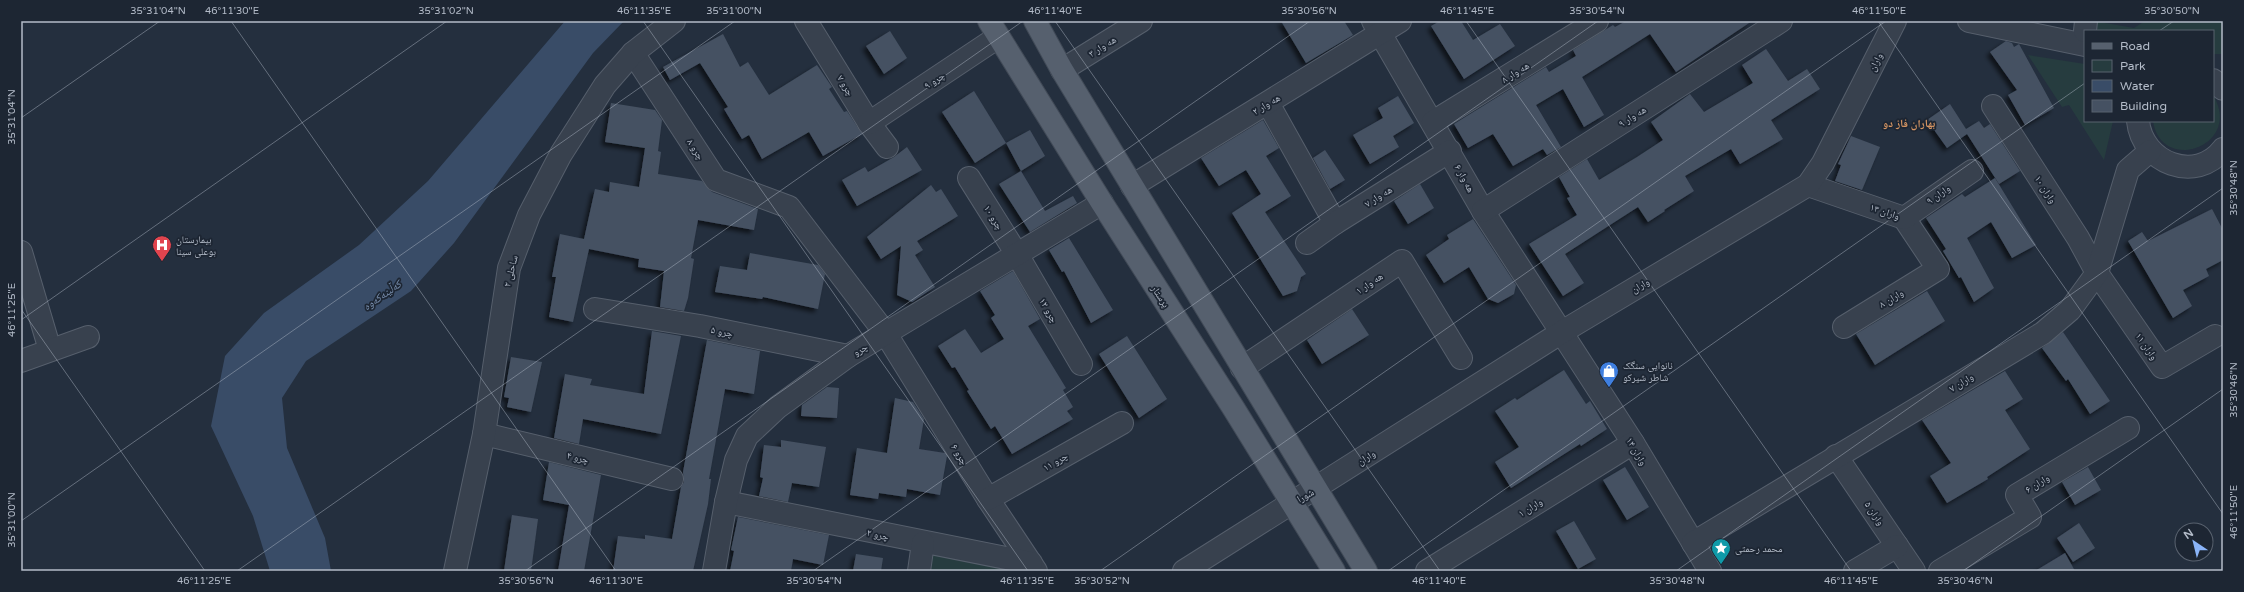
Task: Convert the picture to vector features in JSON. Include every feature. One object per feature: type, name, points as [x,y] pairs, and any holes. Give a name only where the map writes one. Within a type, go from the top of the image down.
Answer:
[{"type":"main road","points":[[1035,21],[1062,70],[1366,571]]},
{"type":"main road","name":"پرستار","points":[[994,29],[1334,571]]},
{"type":"street","name":"ساحلی ۲","points":[[455,571],[484,434],[508,268],[529,215],[561,154],[605,85],[633,52],[674,21]]},
{"type":"street","name":"چرو ۷","points":[[806,21],[869,123],[887,147]]},
{"type":"street","name":"هه وار ۳","points":[[1062,70],[1141,21]]},
{"type":"street","name":"هه وار ۲","points":[[1132,186],[1268,103],[1377,28],[1400,21]]},
{"type":"street","name":"هه وار ۸","points":[[1433,122],[1597,21]]},
{"type":"street","name":"هه وار ۹","points":[[1483,211],[1781,21]]},
{"type":"street","name":"واران","points":[[1317,488],[1562,332],[1808,185],[1823,163],[1895,21]]},
{"type":"street","points":[[1969,21],[2084,38]]},
{"type":"street","name":"هه وار ۶","points":[[1377,28],[1450,151],[1483,211],[1562,332]]},
{"type":"street","name":"چرو ۹","points":[[869,123],[994,29]]},
{"type":"street","name":"چرو ۸","points":[[633,52],[716,180],[789,207]]},
{"type":"street","points":[[2214,81],[2223,89]]},
{"type":"street","points":[[1268,103],[1335,222]]},
{"type":"street","name":"واران ۱۰","points":[[1993,106],[2078,238],[2097,273]]},
{"type":"street","points":[[2138,122],[2142,138],[2150,151],[2161,160],[2176,166],[2191,167],[2214,165],[2223,149]]},
{"type":"street","name":"هه وار ۷","points":[[1307,243],[1335,222],[1450,151]]},
{"type":"street","name":"واران ۷","points":[[1693,543],[2043,333],[2070,310],[2097,273],[2128,170],[2150,151]]},
{"type":"street","name":"واران ۹","points":[[1904,218],[1972,171]]},
{"type":"street","name":"چرو ۱۰","points":[[969,178],[1018,256]]},
{"type":"street","name":"واران ۱۳","points":[[1808,185],[1904,218],[1938,269]]},
{"type":"street","name":"چرو","points":[[714,571],[726,502],[736,460],[747,436],[778,407],[848,356],[1018,256],[1102,203]]},
{"type":"street","name":"چرو ۶","points":[[789,207],[886,334],[988,499],[1033,567]]},
{"type":"street","points":[[21,252],[50,350]]},
{"type":"street","name":"چرو ۱۲","points":[[1018,256],[1081,364]]},
{"type":"street","name":"هه وار ۱","points":[[1242,368],[1402,261],[1461,358]]},
{"type":"street","name":"واران ۸","points":[[1844,327],[1938,269]]},
{"type":"street","name":"واران ۱۱","points":[[2097,273],[2162,367],[2215,336]]},
{"type":"street","name":"چرو ۵","points":[[595,309],[700,326],[848,356]]},
{"type":"street","name":"واران ۱۴","points":[[1562,332],[1633,443],[1710,571]]},
{"type":"street","points":[[21,361],[88,337]]},
{"type":"street","name":"چرو ۱۱","points":[[988,499],[1122,423]]},
{"type":"street","name":"واران ۶","points":[[1940,571],[2030,517],[2017,495],[2128,428]]},
{"type":"street","name":"چرو ۴","points":[[484,434],[672,479]]},
{"type":"street","name":"واران ۱","points":[[1427,571],[1633,443]]},
{"type":"street","name":"واران ۵","points":[[1836,456],[1914,571]]},
{"type":"street","name":"شورا","points":[[1292,502],[1317,488]]},
{"type":"street","name":"چرو ۲","points":[[726,502],[1033,567]]},
{"type":"street","points":[[1184,571],[1292,502]]},
{"type":"street","points":[[919,571],[923,543]]},
{"type":"street","points":[[1855,571],[1897,546]]},
{"type":"green space","points":[[2094,21],[2134,28],[2145,21],[2223,21],[2223,54],[2214,54],[2214,30],[2094,29]]},
{"type":"green space","points":[[2028,55],[2084,64],[2084,122],[2113,122],[2104,160],[2069,105],[2062,107]]},
{"type":"green space","points":[[2214,98],[2220,113],[2218,128],[2210,140],[2198,147],[2184,150],[2170,147],[2159,137],[2153,122],[2214,122]]},
{"type":"green space","points":[[927,553],[1027,571],[926,571]]},
{"type":"water","name":"کەڵینەکەوە","points":[[565,21],[624,21],[593,53],[454,243],[411,291],[306,361],[282,398],[287,448],[325,538],[331,571],[270,571],[253,516],[211,426],[225,356],[264,313],[359,245],[428,181]]},
{"type":"building","points":[[1281,21],[1344,21],[1353,35],[1306,63]]},
{"type":"building","points":[[1440,21],[1461,21],[1473,40],[1500,24],[1515,46],[1464,79],[1431,26]]},
{"type":"building","points":[[1626,21],[1752,21],[1676,72],[1650,34],[1582,77],[1604,115],[1584,127],[1563,89],[1536,105],[1561,147],[1547,155],[1543,149],[1513,166],[1493,134],[1468,148],[1454,124],[1546,67],[1549,72],[1576,56],[1573,50],[1613,25],[1615,27]]},
{"type":"building","points":[[890,31],[907,58],[884,74],[866,46]]},
{"type":"building","points":[[723,34],[740,67],[748,62],[769,95],[817,65],[832,87],[829,89],[844,112],[847,111],[862,134],[823,156],[809,132],[762,159],[749,135],[742,139],[724,109],[728,107],[700,63],[670,80],[663,67]]},
{"type":"building","points":[[2006,41],[2012,43],[2014,47],[2019,44],[2054,108],[2025,125],[2008,95],[2017,90],[1990,52]]},
{"type":"building","points":[[1766,49],[1788,81],[1807,69],[1820,89],[1771,120],[1783,139],[1740,164],[1731,149],[1685,176],[1694,191],[1648,222],[1638,207],[1565,254],[1584,283],[1563,296],[1529,244],[1577,215],[1567,198],[1570,197],[1559,177],[1587,159],[1599,180],[1637,157],[1663,140],[1651,122],[1690,94],[1704,112],[1753,83],[1742,65]]},
{"type":"building","points":[[974,91],[1006,143],[975,163],[942,112]]},
{"type":"building","points":[[1398,96],[1414,123],[1393,136],[1399,147],[1370,164],[1353,135],[1383,118],[1378,108]]},
{"type":"building","points":[[611,103],[655,110],[662,120],[658,151],[661,152],[658,174],[702,181],[712,192],[758,209],[754,230],[698,220],[691,258],[694,259],[688,298],[684,311],[660,307],[664,271],[638,267],[639,259],[589,249],[573,322],[549,317],[556,277],[552,277],[560,234],[584,239],[595,189],[609,192],[610,182],[639,187],[645,148],[605,142]]},
{"type":"building","points":[[1950,104],[1966,129],[1979,121],[1984,128],[1990,124],[2020,171],[1999,184],[1967,134],[1947,148],[1927,120]]},
{"type":"building","points":[[1263,120],[1279,148],[1266,156],[1291,196],[1265,212],[1306,274],[1301,277],[1297,291],[1283,296],[1232,213],[1261,194],[1246,170],[1219,186],[1201,158]]},
{"type":"building","points":[[1030,130],[1045,156],[1021,171],[1006,143]]},
{"type":"building","points":[[1851,136],[1880,147],[1862,190],[1835,181],[1841,165],[1838,164]]},
{"type":"building","points":[[907,147],[922,170],[857,206],[842,180],[865,167],[868,172],[894,157]]},
{"type":"building","points":[[1325,150],[1345,180],[1330,189],[1313,158]]},
{"type":"building","points":[[1021,171],[1045,211],[1073,196],[1077,203],[1030,232],[999,184]]},
{"type":"building","points":[[1995,178],[2036,245],[2012,258],[1991,222],[1967,238],[1994,288],[1974,302],[1961,277],[1959,278],[1943,251],[1946,249],[1926,218],[1962,194],[1965,197]]},
{"type":"building","points":[[1420,184],[1434,208],[1408,224],[1394,201]]},
{"type":"building","points":[[931,185],[936,192],[941,189],[958,216],[917,241],[923,250],[915,255],[935,287],[912,302],[897,295],[901,246],[881,259],[867,237]]},
{"type":"building","points":[[2212,209],[2223,230],[2223,260],[2206,269],[2209,276],[2183,290],[2192,306],[2173,318],[2128,241],[2142,232],[2148,241]]},
{"type":"building","points":[[1473,219],[1516,285],[1514,294],[1498,303],[1488,299],[1469,267],[1444,283],[1426,255],[1449,239],[1447,235]]},
{"type":"building","points":[[1069,238],[1113,310],[1091,323],[1064,271],[1062,272],[1049,250]]},
{"type":"building","points":[[750,253],[818,265],[825,274],[818,309],[763,297],[762,299],[715,292],[720,266],[747,270]]},
{"type":"building","points":[[1013,271],[1040,319],[1028,326],[1066,388],[1063,390],[1073,407],[1067,411],[1073,419],[1012,454],[995,426],[991,429],[967,391],[969,390],[955,367],[952,368],[938,346],[965,329],[981,353],[1004,339],[991,318],[995,315],[980,291]]},
{"type":"building","points":[[1927,291],[1945,321],[1875,365],[1856,334]]},
{"type":"building","points":[[1352,309],[1369,335],[1322,364],[1307,340]]},
{"type":"building","points":[[652,331],[681,336],[661,434],[583,419],[579,444],[554,438],[565,374],[592,379],[590,385],[644,394]]},
{"type":"building","points":[[2063,332],[2110,401],[2090,414],[2068,379],[2066,381],[2042,348]]},
{"type":"building","points":[[1127,336],[1167,399],[1139,418],[1099,354]]},
{"type":"building","points":[[707,340],[760,351],[754,394],[725,389],[709,479],[711,479],[708,504],[693,571],[613,571],[618,536],[645,539],[645,535],[672,539],[681,487],[684,482],[683,472]]},
{"type":"building","points":[[511,357],[542,362],[531,412],[507,407],[509,398],[504,397]]},
{"type":"building","points":[[1564,370],[1586,404],[1590,401],[1607,429],[1581,446],[1580,444],[1511,488],[1495,462],[1519,447],[1495,411],[1515,398],[1517,400]]},
{"type":"building","points":[[2005,371],[2023,399],[2005,410],[2030,449],[1987,477],[1988,479],[1947,503],[1930,476],[1951,463],[1922,420]]},
{"type":"building","points":[[827,387],[839,388],[837,418],[801,416],[802,405]]},
{"type":"building","points":[[895,398],[913,402],[924,419],[919,449],[945,453],[947,456],[940,495],[907,489],[906,497],[879,493],[878,499],[850,495],[857,448],[887,453]]},
{"type":"building","points":[[781,440],[826,447],[819,487],[792,483],[788,502],[759,496],[763,478],[760,477],[764,445],[781,447]]},
{"type":"building","points":[[549,462],[601,475],[584,571],[558,571],[569,505],[543,500]]},
{"type":"building","points":[[1625,467],[1649,507],[1627,520],[1603,480]]},
{"type":"building","points":[[2088,467],[2101,490],[2075,505],[2062,482]]},
{"type":"building","points":[[512,515],[538,519],[531,571],[504,571]]},
{"type":"building","points":[[738,517],[829,535],[823,565],[793,559],[791,571],[730,571],[734,551],[731,550]]},
{"type":"building","points":[[1574,521],[1596,559],[1578,569],[1556,531]]},
{"type":"building","points":[[2079,523],[2095,548],[2073,562],[2057,538]]},
{"type":"building","points":[[2065,553],[2075,571],[2035,571]]},
{"type":"building","points":[[856,554],[883,558],[881,571],[853,571]]},
{"type":"place","name":"بیمارستان بوعلی سینا","points":[[162,262]]},
{"type":"place","name":"نانوایی سنگک شاطر شیرکو","points":[[1609,388]]},
{"type":"place","name":"محمد رحمتی","points":[[1721,565]]},
{"type":"district","name":"بهاران فاز دو","points":[[1909,123]]}]
